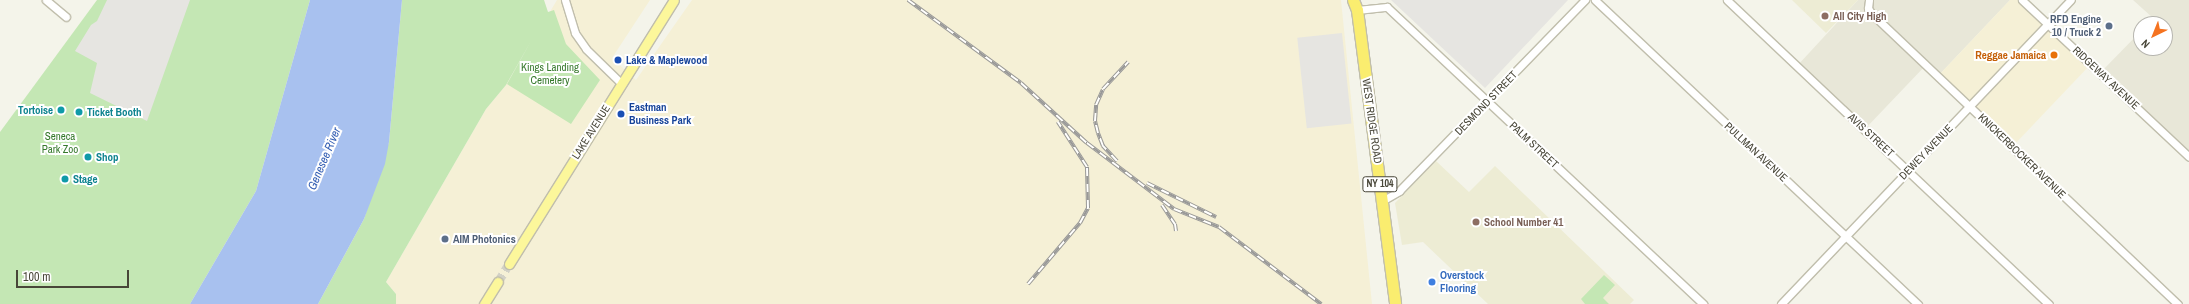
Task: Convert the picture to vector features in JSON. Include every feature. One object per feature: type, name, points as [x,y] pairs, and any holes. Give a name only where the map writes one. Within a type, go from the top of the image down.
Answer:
[{"type":"highway","name":"WEST RIDGE ROAD","points":[[1356,3],[1395,304]]},
{"type":"main road","name":"LAKE AVENUE","points":[[508,264],[674,0]]},
{"type":"main road","points":[[484,304],[498,282]]},
{"type":"street","points":[[46,0],[66,17]]},
{"type":"street","points":[[565,0],[570,21],[586,49],[621,83]]},
{"type":"street","name":"DESMOND STREET","points":[[1382,201],[1399,191],[1585,0]]},
{"type":"street","name":"PULLMAN AVENUE","points":[[1595,0],[1918,304]]},
{"type":"street","name":"AVIS STREET","points":[[1727,0],[2049,304]]},
{"type":"street","name":"RIDGEWAY AVENUE","points":[[2022,0],[2189,157]]},
{"type":"street","name":"DEWEY AVENUE","points":[[1781,304],[2071,0]]},
{"type":"street","name":"PALM STREET","points":[[1356,3],[1387,7],[1703,304]]},
{"type":"street","name":"KNICKERBOCKER AVENUE","points":[[1869,4],[1970,106],[2178,304]]},
{"type":"shaded area","points":[[107,0],[190,0],[147,121],[90,93],[97,63],[75,51],[91,25],[97,21]]},
{"type":"shaded area","name":"Eastman Business Park","points":[[557,0],[650,0],[612,58],[636,80],[692,0],[1341,0],[1372,304],[396,304],[396,294],[386,282],[486,109],[506,85]]},
{"type":"shaded area","points":[[1391,0],[1568,0],[1485,88]]},
{"type":"shaded area","name":"All City High","points":[[1792,0],[1858,0],[1826,33]]},
{"type":"shaded area","points":[[1858,0],[2010,0],[1938,76],[1926,65],[1865,129],[1797,66]]},
{"type":"shaded area","points":[[2010,0],[2022,0],[2091,64],[2012,147],[1938,76]]},
{"type":"shaded area","points":[[2133,0],[2189,0],[2189,157],[2100,73],[2133,39],[2133,56],[2173,56],[2173,16],[2151,16]]},
{"type":"shaded area","points":[[1342,33],[1352,124],[1307,128],[1297,38]]},
{"type":"shaded area","name":"School Number 41","points":[[1436,161],[1469,192],[1495,166],[1634,300],[1630,304],[1488,304],[1423,242],[1402,245],[1395,203]]},
{"type":"green space","name":"Seneca Park Zoo","points":[[97,0],[310,0],[256,191],[190,304],[0,304],[0,132]]},
{"type":"green space","name":"Kings Landing Cemetery","points":[[402,0],[544,0],[548,12],[554,10],[566,44],[600,80],[571,124],[507,84],[531,41],[506,85],[486,109],[386,282],[396,294],[396,304],[318,304],[364,219],[389,142]]},
{"type":"green space","points":[[1604,275],[1615,285],[1603,298],[1609,304],[1585,304],[1581,299]]},
{"type":"water","name":"Genesee River","points":[[310,0],[402,0],[389,142],[385,164],[364,219],[318,304],[190,304],[256,191]]},
{"type":"tunnel","points":[[498,282],[509,264]]},
{"type":"railway","points":[[908,0],[1021,83],[1087,143],[1174,209],[1219,227],[1321,304]]},
{"type":"railway","points":[[1117,161],[1103,146],[1098,133],[1095,121],[1096,105],[1103,89],[1128,62]]},
{"type":"railway","points":[[1028,284],[1080,223],[1088,208],[1087,167],[1058,122]]},
{"type":"railway","points":[[1147,183],[1216,217]]},
{"type":"railway","points":[[1162,205],[1175,224],[1176,231]]},
{"type":"place","name":"All City High","points":[[1825,16]]},
{"type":"place","name":"RFD Engine 10 / Truck 2","points":[[2109,26]]},
{"type":"place","name":"Reggae Jamaica","points":[[2054,55]]},
{"type":"place","name":"Lake & Maplewood","points":[[618,60]]},
{"type":"place","name":"Tortoise","points":[[61,110]]},
{"type":"place","name":"Ticket Booth","points":[[79,112]]},
{"type":"place","name":"Eastman Business Park","points":[[621,114]]},
{"type":"place","name":"Shop","points":[[88,157]]},
{"type":"place","name":"Stage","points":[[65,179]]},
{"type":"place","name":"School Number 41","points":[[1476,222]]},
{"type":"place","name":"AIM Photonics","points":[[445,239]]},
{"type":"place","name":"Overstock Flooring","points":[[1432,282]]}]
